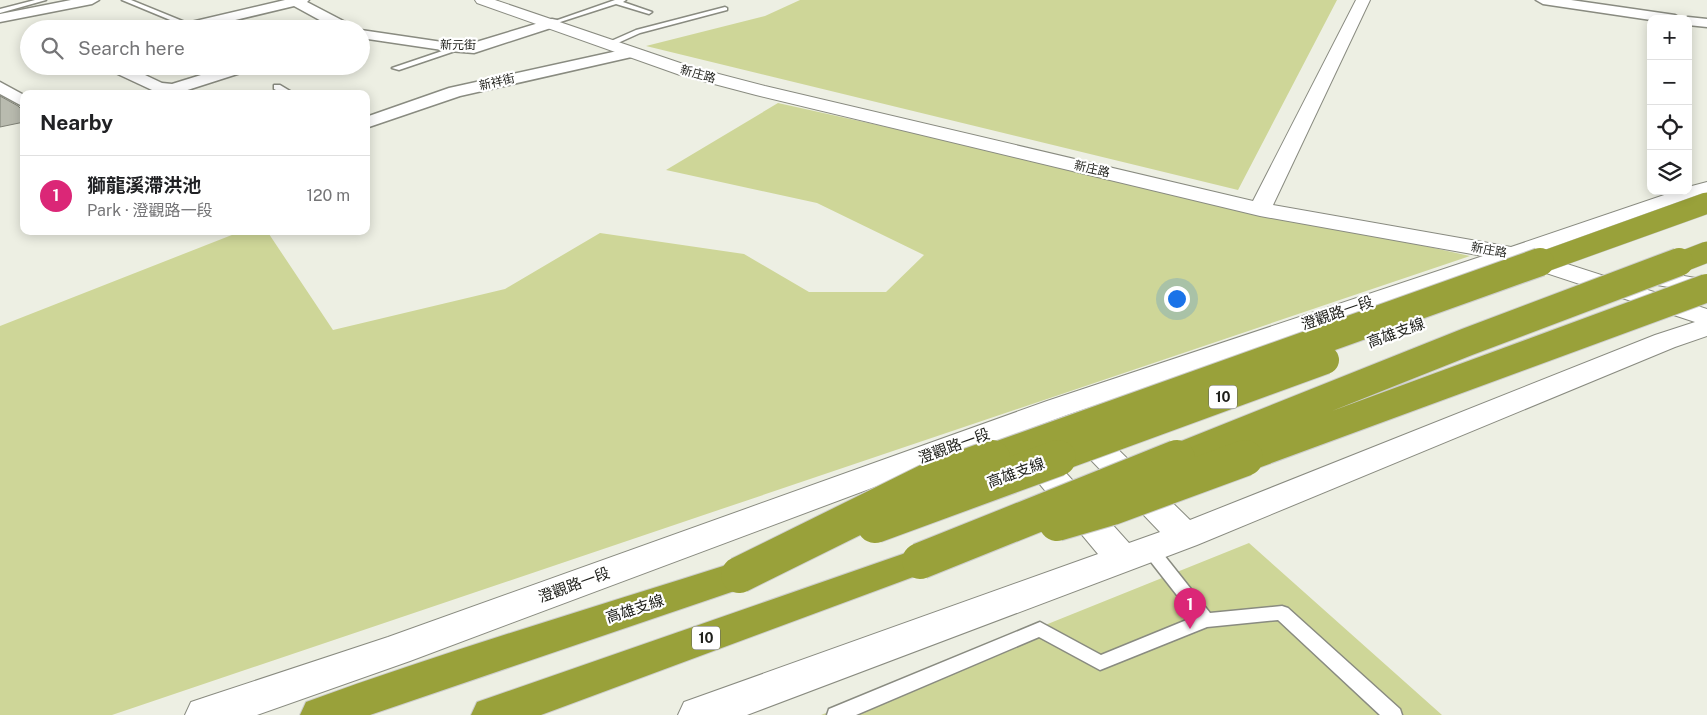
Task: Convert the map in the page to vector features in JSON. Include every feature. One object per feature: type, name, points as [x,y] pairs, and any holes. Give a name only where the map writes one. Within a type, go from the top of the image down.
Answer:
[{"type":"highway","points":[[740,575],[933,479],[1707,203]]},
{"type":"highway","name":"高雄支線","points":[[321,715],[390,690],[740,575],[1707,219]]},
{"type":"highway","name":"10","points":[[492,715],[920,561],[1458,345],[1707,252]]},
{"type":"highway","points":[[920,561],[1112,507],[1707,288]]},
{"type":"street","points":[[2,15],[92,0]]},
{"type":"street","name":"新庄路","points":[[482,0],[552,23],[606,45],[686,71],[762,92],[1260,209],[1513,254],[1707,318]]},
{"type":"street","points":[[1260,209],[1363,0]]},
{"type":"street","points":[[1543,0],[1611,5],[1657,15]]},
{"type":"street","points":[[222,20],[299,1],[311,12],[328,20]]},
{"type":"street","points":[[2,15],[20,23]]},
{"type":"street","points":[[1692,21],[1707,23]]},
{"type":"street","name":"新元街","points":[[370,35],[460,48],[474,48],[552,23]]},
{"type":"street","name":"新祥街","points":[[370,122],[455,92],[631,53]]},
{"type":"street","points":[[132,75],[162,90]]},
{"type":"street","points":[[171,90],[219,75]]},
{"type":"street","points":[[0,87],[20,100]]},
{"type":"street","name":"澄觀路一段","points":[[206,715],[396,650],[1057,408],[1707,188]]},
{"type":"street","points":[[1513,254],[1707,288]]},
{"type":"street","points":[[699,715],[1185,536],[1665,341],[1707,327]]},
{"type":"street","points":[[1057,408],[1185,536]]},
{"type":"street","points":[[1007,426],[1136,554]]},
{"type":"lane","points":[[2,15],[42,0]]},
{"type":"lane","points":[[125,0],[171,20]]},
{"type":"lane","points":[[552,23],[623,0]]},
{"type":"lane","points":[[615,2],[649,12]]},
{"type":"lane","points":[[606,45],[638,31],[674,24],[725,9]]},
{"type":"lane","points":[[396,68],[460,48]]},
{"type":"lane","points":[[276,87],[282,90]]},
{"type":"lane","points":[[1136,554],[1206,620]]},
{"type":"lane","points":[[836,715],[1040,629],[1100,663],[1206,620],[1282,613],[1393,715]]},
{"type":"green space","points":[[800,0],[1337,0],[1238,190],[646,46],[765,16]]},
{"type":"green space","points":[[778,103],[1470,256],[112,715],[0,715],[0,326],[232,235],[270,235],[333,330],[505,289],[600,233],[744,254],[809,292],[886,292],[924,255],[817,203],[666,170]]},
{"type":"green space","points":[[1249,543],[1442,715],[821,715]]},
{"type":"building","points":[[0,96],[20,108],[20,123],[0,127]]},
{"type":"place","name":"獅龍溪滯洪池","points":[[1190,629]]}]
